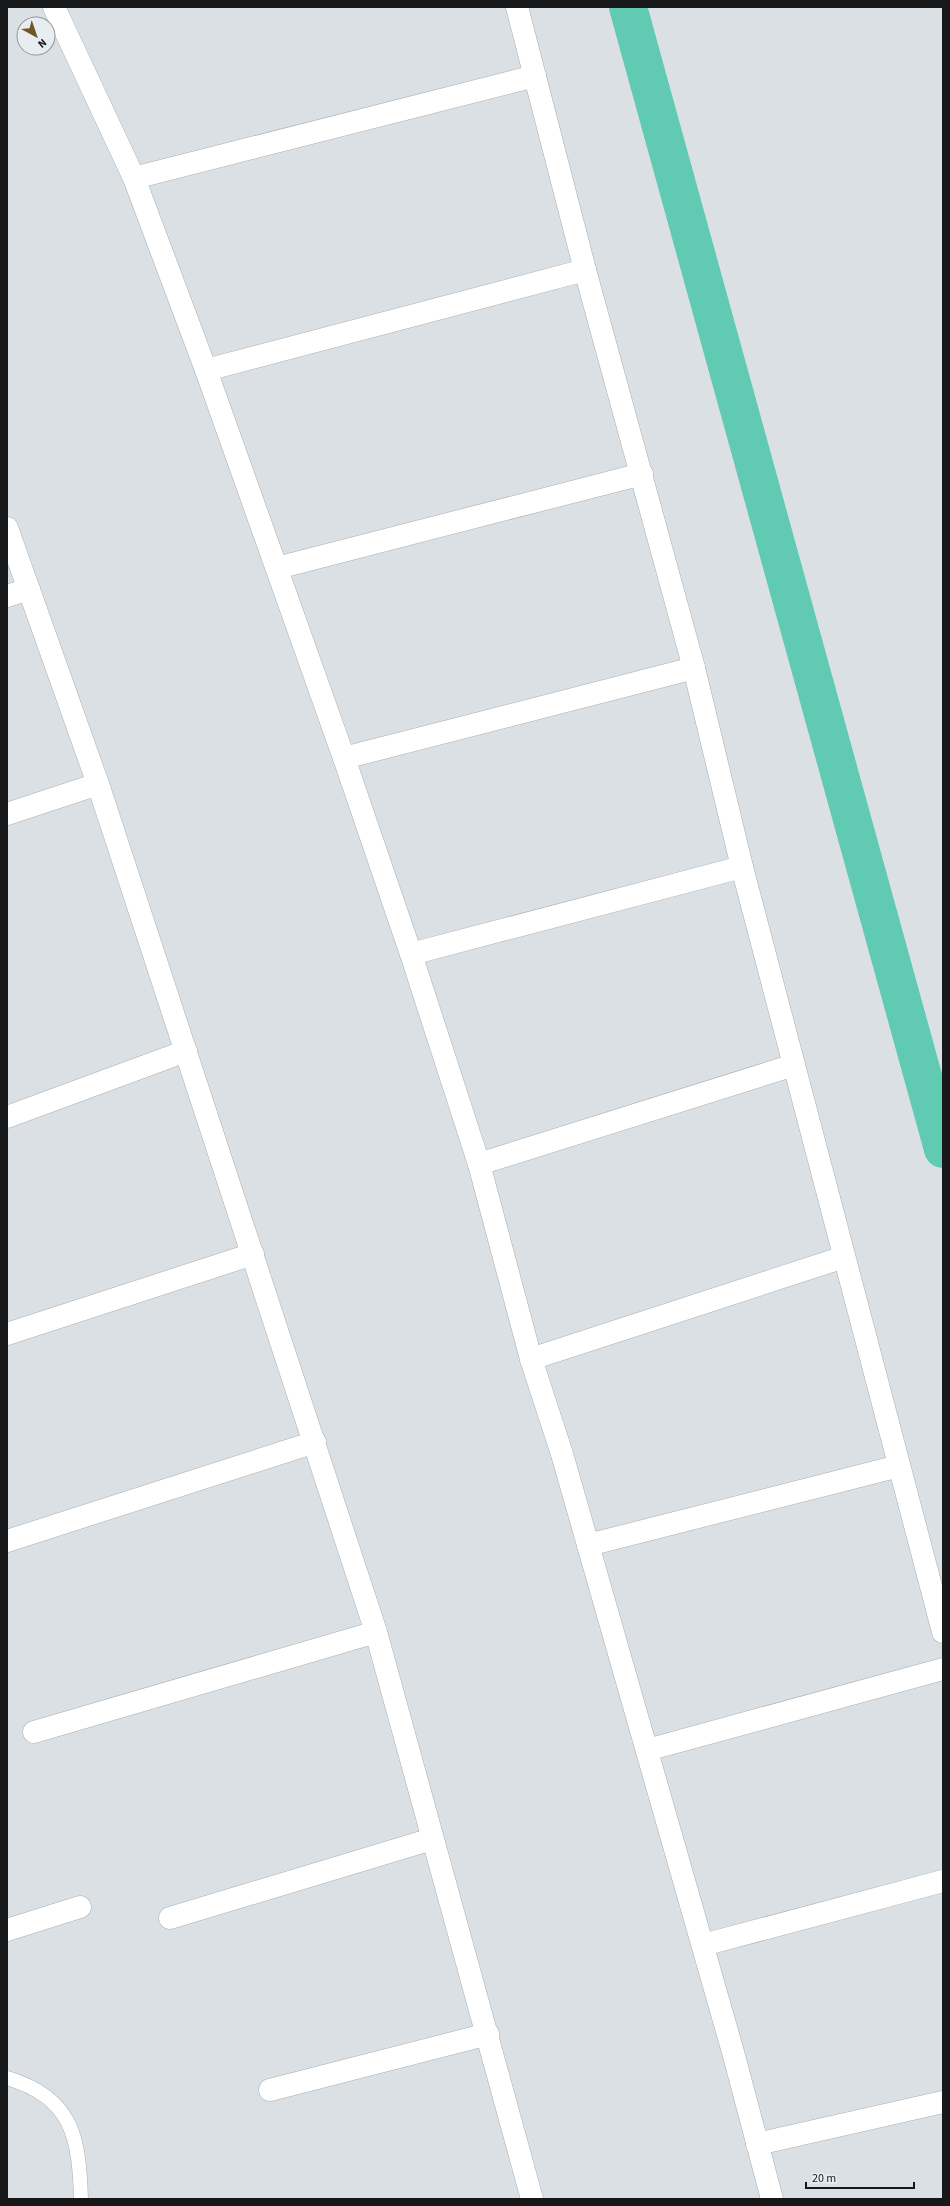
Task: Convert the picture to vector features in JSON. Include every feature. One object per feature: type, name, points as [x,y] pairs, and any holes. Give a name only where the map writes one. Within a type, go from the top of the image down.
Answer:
[{"type":"street","points":[[54,7],[134,178],[206,370],[277,568],[411,954],[479,1164],[531,1359],[562,1454],[647,1750],[758,2144],[772,2199]]},
{"type":"street","points":[[517,7],[585,270],[694,668],[742,867],[943,1632]]},
{"type":"street","points":[[134,178],[535,76]]},
{"type":"street","points":[[206,370],[585,270]]},
{"type":"street","points":[[277,568],[642,474]]},
{"type":"street","points":[[7,528],[98,784],[315,1442],[376,1632],[432,1839],[488,2034],[532,2199]]},
{"type":"street","points":[[7,596],[28,589]]},
{"type":"street","points":[[344,758],[694,668]]},
{"type":"street","points":[[7,814],[98,784]]},
{"type":"street","points":[[411,954],[742,867]]},
{"type":"street","points":[[7,1117],[186,1051]]},
{"type":"street","points":[[479,1164],[794,1064]]},
{"type":"street","points":[[7,1334],[253,1254]]},
{"type":"street","points":[[531,1359],[844,1257]]},
{"type":"street","points":[[7,1541],[315,1442]]},
{"type":"street","points":[[588,1545],[899,1466]]},
{"type":"street","points":[[34,1732],[376,1632]]},
{"type":"street","points":[[647,1750],[943,1670]]},
{"type":"street","points":[[170,1918],[432,1839]]},
{"type":"street","points":[[702,1945],[943,1881]]},
{"type":"street","points":[[7,1930],[80,1906]]},
{"type":"street","points":[[270,2090],[488,2034]]},
{"type":"street","points":[[758,2144],[943,2102]]},
{"type":"lane","points":[[7,2078],[22,2083],[42,2093],[64,2114],[80,2158],[81,2199]]},
{"type":"waterway","points":[[628,7],[943,1149]]}]
